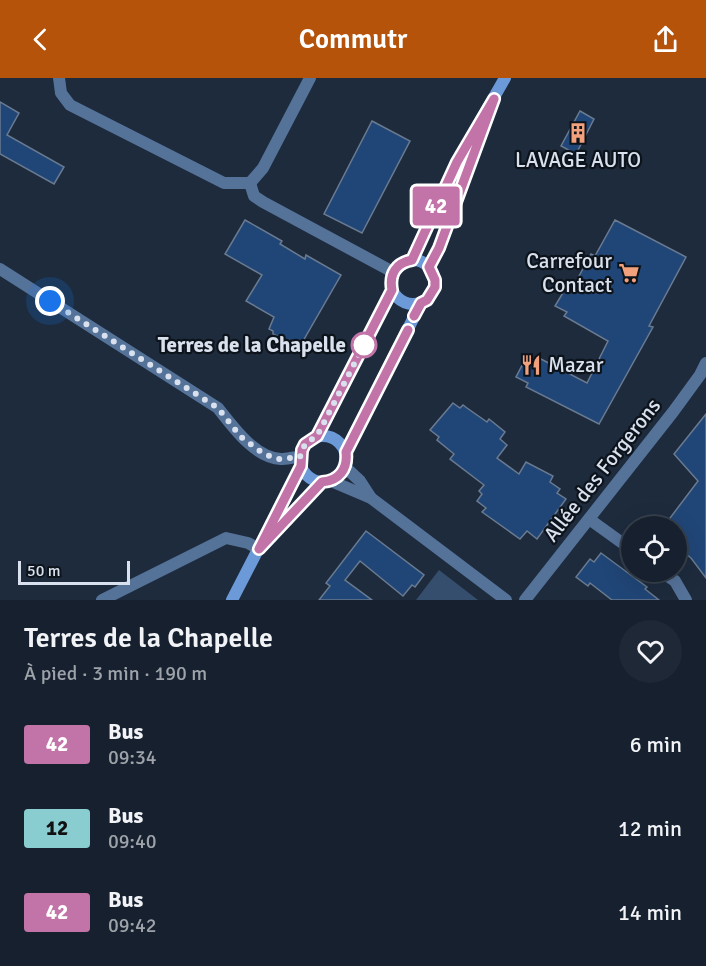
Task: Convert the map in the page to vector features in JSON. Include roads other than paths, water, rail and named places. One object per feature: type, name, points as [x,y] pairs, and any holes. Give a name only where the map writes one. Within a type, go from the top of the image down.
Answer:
[{"type":"main road","points":[[412,260],[457,162],[505,78]]},
{"type":"main road","points":[[429,267],[439,248],[494,99]]},
{"type":"main road","points":[[412,260],[429,267],[435,280],[435,287],[427,300],[407,304],[401,301],[392,290],[393,272],[401,264],[412,260]]},
{"type":"main road","points":[[232,600],[301,461],[305,444],[317,436],[392,290]]},
{"type":"main road","points":[[301,461],[309,477],[326,481],[337,478],[345,467],[346,452],[421,303]]},
{"type":"main road","points":[[317,436],[331,436],[343,445],[346,452]]},
{"type":"main road","points":[[259,549],[326,481]]},
{"type":"street","points":[[59,78],[61,93],[70,105],[224,183],[250,183],[263,168],[310,78]]},
{"type":"street","points":[[250,183],[254,196],[263,202],[393,272]]},
{"type":"street","points":[[0,269],[218,408],[241,437],[264,454],[279,459],[301,461]]},
{"type":"street","name":"Allée des Forgerons","points":[[525,600],[673,412],[706,364]]},
{"type":"street","points":[[345,467],[360,481],[371,498]]},
{"type":"street","points":[[326,481],[371,498],[506,600]]},
{"type":"street","points":[[589,519],[621,542]]},
{"type":"street","points":[[102,600],[226,538],[248,543],[259,549]]},
{"type":"street","points":[[676,582],[686,600]]},
{"type":"place","name":"LAVAGE AUTO","points":[[578,133]]},
{"type":"place","name":"Carrefour Contact","points":[[629,273]]},
{"type":"place","name":"Terres de la Chapelle","points":[[364,345]]},
{"type":"place","name":"Mazar","points":[[531,365]]}]
